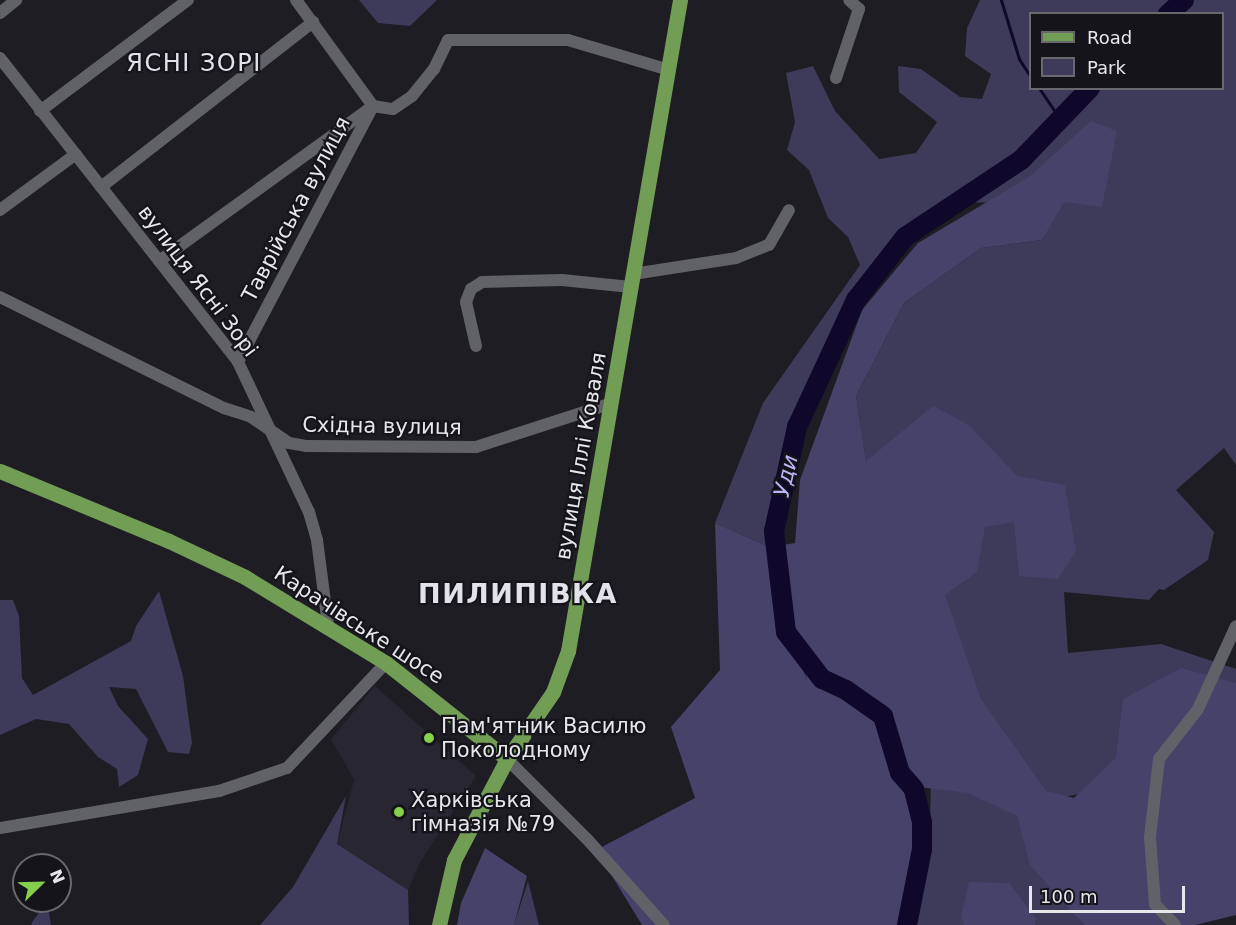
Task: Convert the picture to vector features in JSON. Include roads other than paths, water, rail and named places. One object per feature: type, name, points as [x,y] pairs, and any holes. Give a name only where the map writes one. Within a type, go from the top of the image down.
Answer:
[{"type":"main road","name":"вулиця Іллі Коваля","points":[[440,925],[454,860],[507,759],[553,692],[568,651],[612,403],[666,69],[680,0]]},
{"type":"main road","name":"Карачівське шосе","points":[[0,471],[170,541],[245,577],[328,625],[386,663],[507,759]]},
{"type":"street","points":[[0,13],[16,0]]},
{"type":"street","points":[[40,111],[188,0]]},
{"type":"street","points":[[296,0],[373,106]]},
{"type":"street","points":[[836,78],[861,4],[849,0]]},
{"type":"street","points":[[101,187],[313,22]]},
{"type":"street","points":[[159,261],[373,106],[393,109],[412,96],[448,40],[568,40],[666,69]]},
{"type":"street","name":"вулиця Ясні Зорі","points":[[0,58],[238,362],[276,436],[317,540],[328,625]]},
{"type":"street","name":"Таврійська вулиця","points":[[238,362],[373,106]]},
{"type":"street","points":[[0,210],[76,154]]},
{"type":"street","points":[[476,346],[466,302],[471,289],[482,282],[632,281],[736,258],[769,245],[789,210]]},
{"type":"street","name":"Східна вулиця","points":[[0,297],[224,408],[250,417],[276,436],[306,446],[456,450],[476,447],[612,403]]},
{"type":"street","points":[[1175,925],[1155,904],[1150,837],[1159,759],[1198,709],[1236,626]]},
{"type":"street","points":[[0,828],[219,791],[287,768],[386,663]]},
{"type":"street","name":"Карачівське шосе","points":[[507,759],[586,839],[664,925]]},
{"type":"waterway","points":[[1001,0],[1019,59],[1029,74]]},
{"type":"waterway","name":"Уди","points":[[1170,12],[1184,0]]},
{"type":"waterway","points":[[1040,90],[1060,119]]},
{"type":"waterway","name":"Уди","points":[[907,925],[922,849],[922,822],[914,789],[900,773],[883,716],[846,690],[822,679],[786,632],[774,531],[797,427],[856,300],[905,237],[1021,160],[1088,90]]},
{"type":"place","name":"Пам'ятник Василю Поколодному","points":[[429,738]]},
{"type":"place","name":"Харківська гімназія №79","points":[[399,812]]},
{"type":"district","name":"ЯСНІ ЗОРІ","points":[[194,64]]},
{"type":"district","name":"ПИЛИПІВКА","points":[[518,594]]}]
